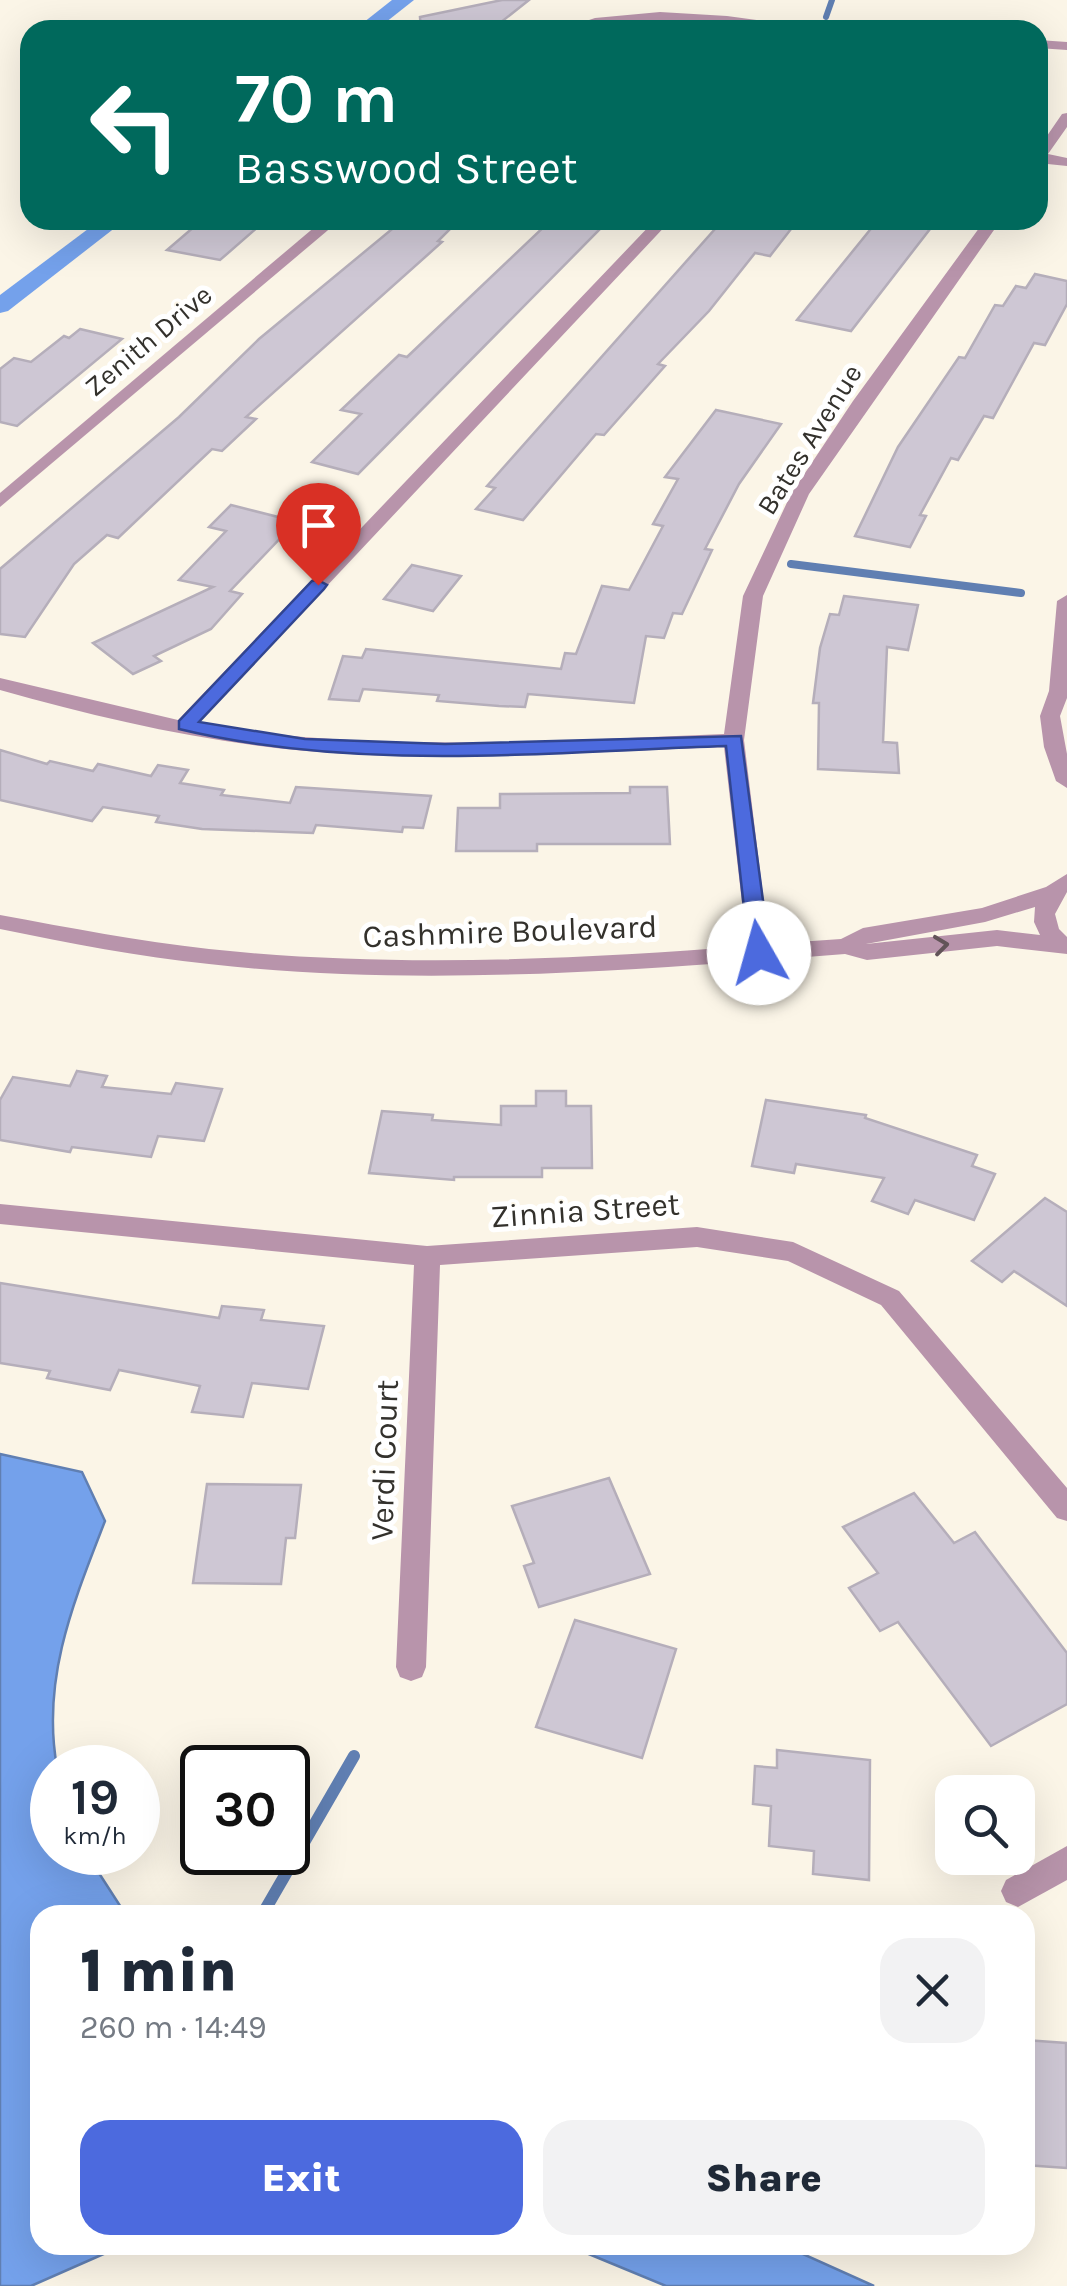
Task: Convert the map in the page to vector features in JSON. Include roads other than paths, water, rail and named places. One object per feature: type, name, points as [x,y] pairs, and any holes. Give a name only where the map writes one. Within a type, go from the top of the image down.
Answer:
[{"type":"street","points":[[609,20],[687,20]]},
{"type":"street","points":[[1048,144],[1067,117]]},
{"type":"street","name":"Zenith Drive","points":[[0,502],[320,230]]},
{"type":"street","points":[[185,725],[654,230]]},
{"type":"street","name":"Bates Avenue","points":[[759,953],[734,740],[752,596],[800,494],[859,405],[987,230]]},
{"type":"street","points":[[1067,601],[1062,624],[1062,708],[1050,716],[1054,747],[1067,781]]},
{"type":"street","points":[[0,684],[114,713],[305,745],[445,750],[734,740]]},
{"type":"street","points":[[1060,887],[1044,906],[1042,919],[1048,933],[1063,947]]},
{"type":"street","name":"Cashmire Boulevard","points":[[845,946],[863,936],[985,915],[1060,887]]},
{"type":"street","name":"Cashmire Boulevard","points":[[0,922],[55,935],[212,956],[355,968],[493,970],[845,946],[867,952],[998,938],[1063,947]]},
{"type":"street","name":"Zinnia Street","points":[[0,1214],[428,1256],[696,1237],[793,1252],[890,1298],[1067,1509]]},
{"type":"street","name":"Verdi Court","points":[[410,1667],[428,1256]]},
{"type":"street","points":[[1018,1891],[1067,1862]]},
{"type":"water","points":[[0,1454],[82,1472],[105,1521],[63,1641],[53,1703],[54,1745],[30,1745],[30,1875],[100,1875],[120,1905],[30,1905],[30,2255],[101,2255],[31,2286],[0,2286]]},
{"type":"water","points":[[591,2255],[805,2255],[874,2286],[666,2286]]},
{"type":"waterway","points":[[377,20],[404,0]]},
{"type":"waterway","points":[[826,17],[832,0]]},
{"type":"waterway","points":[[0,306],[101,230]]},
{"type":"waterway","points":[[791,564],[1021,593]]},
{"type":"waterway","points":[[268,1905],[354,1756]]}]
